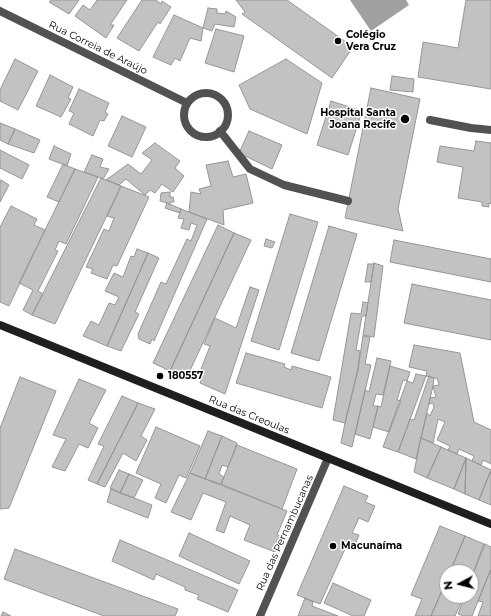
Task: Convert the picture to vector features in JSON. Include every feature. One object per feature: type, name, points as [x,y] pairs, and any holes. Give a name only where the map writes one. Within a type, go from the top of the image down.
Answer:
[{"type":"main road","name":"Rua das Creoulas","points":[[0,325],[491,524]]},
{"type":"street","name":"Rua Correia de Araújo","points":[[0,11],[187,103]]},
{"type":"street","points":[[209,93],[216,95],[223,101],[228,117],[225,125],[220,131],[214,135],[206,137],[192,131],[187,126],[184,118],[185,111],[187,103],[193,97],[200,94],[209,93]]},
{"type":"street","points":[[430,120],[471,128],[491,130]]},
{"type":"street","points":[[220,131],[250,169],[284,185],[348,201]]},
{"type":"street","name":"Rua das Pernambucanas","points":[[260,616],[328,458]]},
{"type":"shaded area","points":[[350,0],[406,0],[409,5],[371,31]]},
{"type":"building","points":[[51,0],[79,0],[69,14],[49,2]]},
{"type":"building","points":[[97,0],[127,0],[110,25],[114,25],[106,38],[75,16],[83,5],[90,10]]},
{"type":"building","points":[[142,0],[156,0],[161,4],[162,1],[171,7],[160,24],[158,22],[139,51],[117,38]]},
{"type":"building","points":[[236,0],[287,0],[353,47],[332,78],[242,14],[245,12]]},
{"type":"building","points":[[466,0],[491,0],[491,89],[418,77],[423,42],[458,48]]},
{"type":"building","points":[[208,8],[217,9],[217,13],[225,14],[226,11],[236,17],[234,27],[215,24],[212,31],[203,28]]},
{"type":"building","points":[[174,15],[203,28],[201,41],[190,38],[180,61],[175,58],[171,65],[153,57]]},
{"type":"building","points":[[216,29],[244,36],[234,72],[205,63]]},
{"type":"building","points":[[15,59],[38,71],[18,110],[0,101],[0,90]]},
{"type":"building","points":[[286,59],[322,83],[307,134],[250,109],[239,85]]},
{"type":"building","points":[[50,75],[73,87],[68,98],[71,99],[61,117],[36,106]]},
{"type":"building","points":[[392,76],[414,79],[413,92],[390,90]]},
{"type":"building","points":[[371,88],[420,99],[398,209],[403,231],[345,218]]},
{"type":"building","points":[[79,89],[109,103],[105,112],[108,114],[104,121],[100,120],[93,136],[69,124],[74,113],[69,111]]},
{"type":"building","points":[[331,101],[362,111],[348,155],[317,145]]},
{"type":"building","points":[[122,116],[146,127],[132,157],[108,146]]},
{"type":"building","points":[[0,123],[15,129],[8,144],[0,140]]},
{"type":"building","points":[[15,129],[40,140],[34,153],[8,144]]},
{"type":"building","points":[[249,131],[282,145],[272,169],[239,153]]},
{"type":"building","points":[[476,141],[491,143],[491,204],[488,203],[489,207],[482,206],[482,202],[458,198],[463,167],[437,162],[440,146],[474,151]]},
{"type":"building","points":[[155,143],[180,161],[175,168],[184,176],[173,192],[162,184],[155,193],[150,190],[145,195],[126,179],[119,185],[106,180],[128,164],[141,174],[152,160],[142,153]]},
{"type":"building","points":[[54,146],[71,154],[67,166],[49,159]]},
{"type":"building","points":[[0,150],[29,165],[22,179],[0,168]]},
{"type":"building","points":[[92,155],[103,159],[100,167],[109,169],[103,179],[84,172]]},
{"type":"building","points":[[228,161],[233,177],[246,174],[253,203],[223,210],[224,225],[189,212],[191,192],[201,194],[199,189],[211,186],[206,165]]},
{"type":"building","points":[[63,164],[75,169],[59,202],[47,197]]},
{"type":"building","points":[[75,169],[98,177],[66,244],[59,241],[55,250],[58,251],[38,291],[43,294],[32,315],[23,310],[33,290],[19,283]]},
{"type":"building","points":[[101,178],[121,186],[55,324],[32,315]]},
{"type":"building","points":[[1,180],[9,185],[0,202],[0,183]]},
{"type":"building","points":[[121,186],[149,197],[117,266],[113,265],[107,279],[91,273],[93,269],[86,267],[104,229],[109,231],[114,218],[107,216]]},
{"type":"building","points":[[170,192],[170,197],[173,197],[174,202],[170,202],[170,205],[160,201],[161,193]]},
{"type":"building","points":[[167,203],[181,209],[180,213],[165,208]]},
{"type":"building","points":[[11,206],[37,219],[34,225],[45,230],[9,306],[0,302],[0,227]]},
{"type":"building","points":[[181,209],[207,219],[154,341],[152,339],[150,344],[139,339],[138,334],[161,282],[166,284],[187,239],[191,241],[197,225],[191,223],[189,230],[181,228],[184,219],[178,218]]},
{"type":"building","points":[[290,214],[318,222],[279,350],[251,341]]},
{"type":"building","points":[[218,225],[234,233],[170,371],[153,363]]},
{"type":"building","points":[[329,226],[357,234],[319,361],[291,353]]},
{"type":"building","points":[[234,233],[251,240],[186,379],[170,371]]},
{"type":"building","points":[[266,239],[275,242],[272,248],[264,246]]},
{"type":"building","points":[[394,240],[491,259],[491,282],[390,262]]},
{"type":"building","points":[[137,249],[148,253],[107,346],[83,336],[91,321],[99,325],[109,303],[115,305],[119,297],[105,291],[114,273],[123,277],[131,256],[134,257]]},
{"type":"building","points":[[148,253],[159,258],[135,312],[139,314],[121,351],[107,346]]},
{"type":"building","points":[[374,263],[383,266],[374,337],[363,335]]},
{"type":"building","points":[[368,264],[374,264],[371,282],[365,282]]},
{"type":"building","points":[[412,284],[491,300],[491,340],[404,323]]},
{"type":"building","points":[[250,287],[259,290],[225,394],[200,383],[204,371],[201,369],[210,346],[204,344],[215,318],[236,328]]},
{"type":"building","points":[[363,302],[368,303],[366,316],[362,316],[356,350],[360,351],[358,369],[345,423],[333,420],[351,313],[361,314]]},
{"type":"building","points":[[363,336],[370,337],[365,364],[371,365],[352,447],[341,443],[358,369]]},
{"type":"building","points":[[414,345],[460,353],[474,422],[491,430],[491,464],[483,460],[481,465],[472,461],[474,456],[459,449],[457,454],[448,450],[450,446],[437,440],[445,422],[438,419],[433,443],[421,438],[427,413],[430,416],[434,407],[433,403],[429,404],[430,398],[436,397],[433,386],[439,385],[437,378],[426,376],[427,371],[409,367]]},
{"type":"building","points":[[246,353],[285,364],[284,367],[291,370],[292,366],[331,377],[322,408],[236,383]]},
{"type":"building","points":[[377,358],[391,361],[383,395],[376,394],[373,406],[378,406],[370,439],[355,434],[365,390],[369,392]]},
{"type":"building","points":[[390,366],[410,372],[407,381],[403,380],[397,400],[401,401],[389,432],[373,427],[378,406],[381,407]]},
{"type":"building","points":[[416,374],[426,376],[398,452],[383,447],[407,381],[413,383]]},
{"type":"building","points":[[429,376],[434,378],[433,386],[416,459],[398,452],[410,419],[414,420]]},
{"type":"building","points":[[20,377],[56,391],[9,508],[0,509],[0,428]]},
{"type":"building","points":[[79,379],[106,390],[89,423],[98,428],[88,448],[79,444],[65,471],[52,467],[66,439],[53,435]]},
{"type":"building","points":[[122,396],[138,403],[97,484],[88,480],[104,446],[98,444]]},
{"type":"building","points":[[138,403],[155,409],[141,436],[147,440],[136,461],[123,453],[105,487],[97,484]]},
{"type":"building","points":[[156,427],[200,446],[186,478],[179,475],[166,503],[155,498],[161,484],[136,473]]},
{"type":"building","points":[[208,431],[222,436],[205,479],[190,473]]},
{"type":"building","points":[[222,436],[237,443],[228,467],[222,465],[219,474],[224,477],[221,484],[205,479]]},
{"type":"building","points":[[421,438],[441,447],[427,478],[414,472]]},
{"type":"building","points":[[237,445],[297,469],[282,509],[221,484]]},
{"type":"building","points":[[441,447],[466,458],[454,489],[427,478]]},
{"type":"building","points":[[466,458],[465,494],[454,489]]},
{"type":"building","points":[[466,458],[491,470],[479,500],[465,494]]},
{"type":"building","points":[[119,470],[129,474],[120,493],[110,488]]},
{"type":"building","points":[[491,470],[491,505],[479,500]]},
{"type":"building","points":[[190,473],[287,511],[277,535],[282,537],[275,552],[244,540],[250,525],[230,516],[224,533],[216,530],[226,502],[203,493],[191,520],[171,512]]},
{"type":"building","points":[[129,474],[143,480],[134,498],[120,493]]},
{"type":"building","name":"Macunaíma","points":[[344,486],[368,496],[365,502],[375,506],[368,522],[359,518],[352,533],[359,535],[354,547],[349,545],[345,549],[320,604],[297,595]]},
{"type":"building","points":[[111,489],[152,505],[148,518],[107,502]]},
{"type":"building","points":[[440,526],[465,536],[453,564],[439,564],[439,598],[431,616],[415,616],[422,599],[411,595]]},
{"type":"building","points":[[189,533],[250,561],[239,584],[179,556]]},
{"type":"building","points":[[465,536],[484,544],[476,564],[453,564]]},
{"type":"building","points":[[120,540],[238,590],[228,612],[197,599],[199,595],[185,590],[185,587],[156,574],[154,580],[112,561]]},
{"type":"building","points":[[485,544],[491,547],[491,569],[479,599],[479,564],[477,564]]},
{"type":"building","points":[[15,549],[178,609],[175,616],[104,616],[4,579]]},
{"type":"building","points":[[491,569],[491,616],[478,616],[483,602],[479,601]]},
{"type":"building","points":[[333,583],[371,600],[364,616],[353,616],[324,603]]},
{"type":"building","points":[[305,598],[313,602],[312,606],[338,616],[298,616]]},
{"type":"building","points":[[439,598],[439,604],[460,604],[455,616],[431,616]]},
{"type":"building","points":[[462,604],[477,604],[472,616],[463,616],[458,614]]},
{"type":"building","points":[[3,612],[11,616],[1,616]]},
{"type":"place","name":"Colégio Vera Cruz","points":[[338,41]]},
{"type":"place","name":"Hospital Santa Joana Recife","points":[[405,119]]},
{"type":"place","name":"180557","points":[[160,376]]},
{"type":"place","name":"Macunaíma","points":[[333,546]]}]
